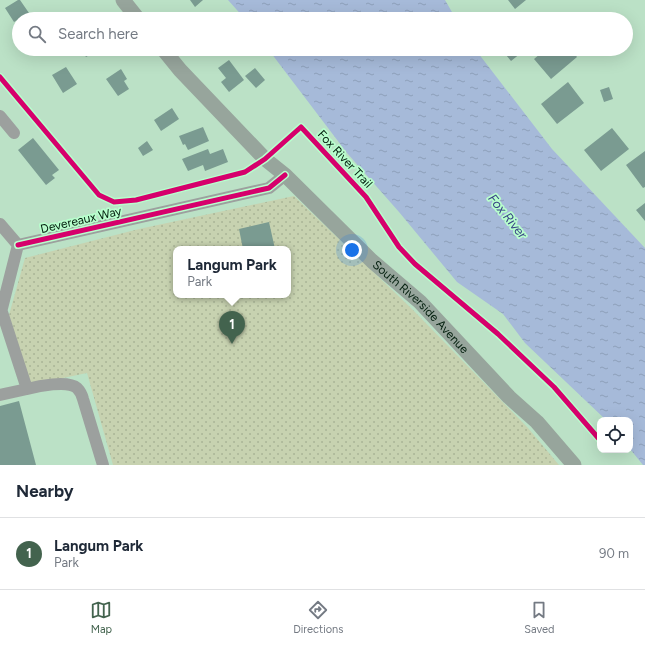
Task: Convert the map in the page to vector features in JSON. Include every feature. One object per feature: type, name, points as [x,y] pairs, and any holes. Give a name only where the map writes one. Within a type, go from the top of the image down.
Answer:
[{"type":"main road","points":[[123,0],[132,12]]},
{"type":"main road","name":"South Riverside Avenue","points":[[169,56],[180,70],[265,159],[285,175],[372,261],[420,302],[509,397],[537,422],[574,465]]},
{"type":"street","points":[[0,116],[14,133]]},
{"type":"street","name":"Devereaux Way","points":[[18,245],[269,188],[285,175]]},
{"type":"street","points":[[0,224],[18,245],[1,314],[27,389]]},
{"type":"street","points":[[0,395],[43,385],[72,385],[79,389],[84,399],[103,465]]},
{"type":"green space","points":[[294,196],[413,310],[528,428],[559,465],[113,465],[87,373],[29,385],[9,315],[25,258],[139,229]]},
{"type":"water","points":[[228,0],[445,0],[452,12],[239,12]]},
{"type":"water","name":"Fox River","points":[[273,56],[480,56],[552,149],[645,248],[645,465],[643,465],[633,453],[633,417],[603,417],[525,343],[503,314],[457,282],[399,212],[347,153]]},
{"type":"building","points":[[20,0],[28,12],[12,12],[12,19],[5,8]]},
{"type":"building","points":[[190,0],[203,0],[195,7]]},
{"type":"building","points":[[508,0],[526,0],[515,9]]},
{"type":"building","points":[[507,56],[517,56],[511,61]]},
{"type":"building","points":[[538,56],[577,57],[551,79],[534,59]]},
{"type":"building","points":[[229,60],[244,80],[229,92],[221,82],[226,78],[218,68]]},
{"type":"building","points":[[66,67],[77,84],[63,93],[52,75]]},
{"type":"building","points":[[255,68],[265,80],[256,88],[245,76]]},
{"type":"building","points":[[121,69],[127,79],[124,81],[129,89],[118,96],[106,79]]},
{"type":"building","points":[[568,82],[584,103],[557,124],[541,104]]},
{"type":"building","points":[[609,87],[613,99],[604,102],[600,90]]},
{"type":"building","points":[[172,108],[179,119],[161,131],[154,120]]},
{"type":"building","points":[[203,127],[209,141],[188,150],[185,144],[183,145],[179,136]]},
{"type":"building","points":[[612,128],[629,149],[601,171],[584,150]]},
{"type":"building","points":[[33,138],[59,170],[52,175],[55,178],[46,185],[18,150]]},
{"type":"building","points":[[147,141],[153,150],[143,156],[138,148]]},
{"type":"building","points":[[208,149],[210,154],[223,149],[228,162],[205,171],[203,165],[188,171],[182,159]]},
{"type":"building","points":[[645,151],[645,187],[643,188],[626,165]]},
{"type":"building","points":[[645,203],[645,221],[636,210]]},
{"type":"building","points":[[269,222],[274,246],[242,246],[239,229]]},
{"type":"building","points":[[19,401],[36,465],[0,465],[0,406]]},
{"type":"cycle path","name":"Fox River Trail","points":[[0,77],[99,195],[114,202],[136,200],[245,172],[265,159],[301,127],[366,197],[399,247],[415,264],[498,334],[554,387],[597,437]]},
{"type":"cycle path","points":[[18,245],[269,188],[285,175]]},
{"type":"place","name":"Langum Park","points":[[232,344]]}]
